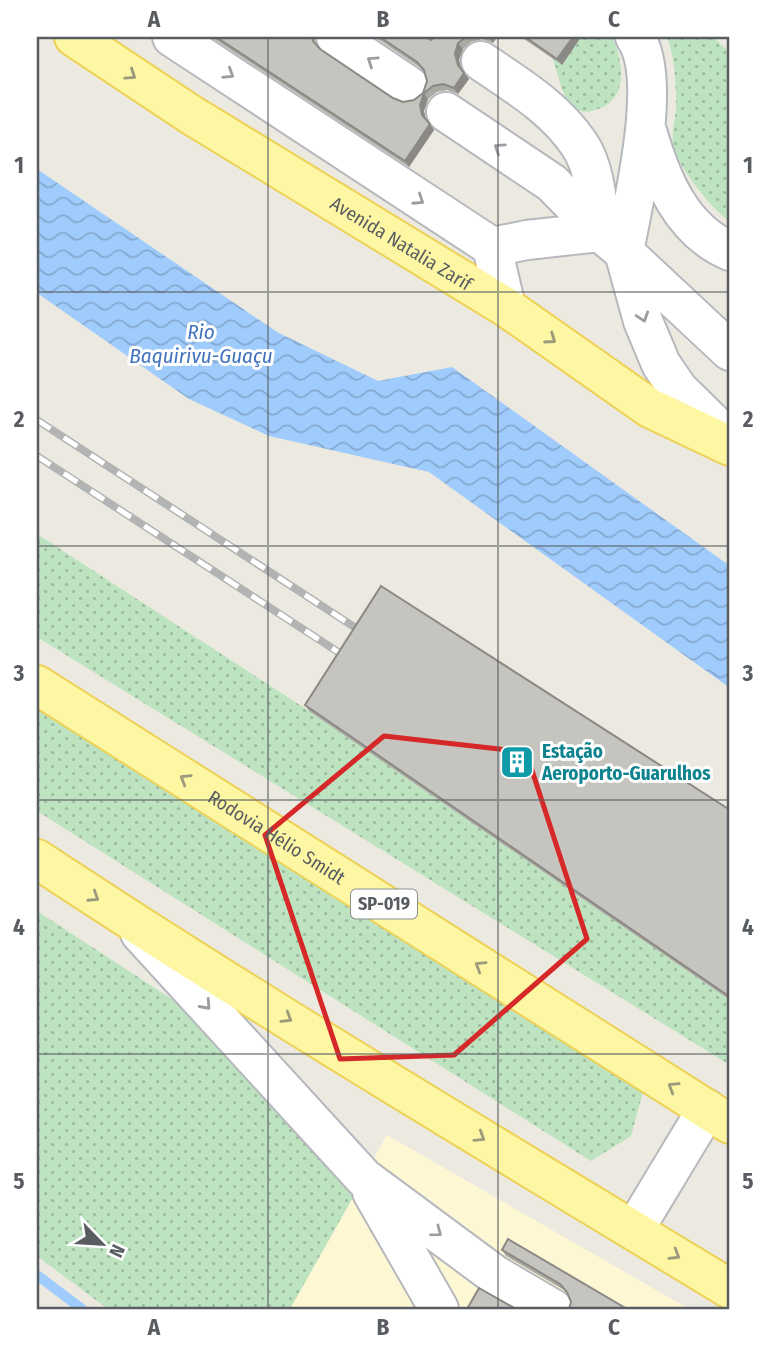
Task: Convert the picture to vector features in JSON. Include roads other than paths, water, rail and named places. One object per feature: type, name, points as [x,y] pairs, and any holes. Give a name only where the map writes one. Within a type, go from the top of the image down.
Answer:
[{"type":"main road","name":"Avenida Natalia Zarif","points":[[74,37],[193,116],[506,307],[650,408],[730,446]]},
{"type":"main road","name":"Rodovia Hélio Smidt","points":[[37,685],[719,1117]]},
{"type":"main road","points":[[37,859],[127,919],[730,1289]]},
{"type":"lane","points":[[172,37],[492,247],[506,307]]},
{"type":"lane","points":[[336,37],[409,86]]},
{"type":"lane","points":[[612,242],[645,124],[647,75],[635,37]]},
{"type":"lane","points":[[481,61],[548,107],[580,145],[612,242],[661,364],[678,389],[730,440]]},
{"type":"lane","points":[[446,112],[552,183],[730,352]]},
{"type":"lane","points":[[580,145],[592,151],[603,152],[632,139],[645,124]]},
{"type":"lane","points":[[645,124],[657,167],[673,201],[696,228],[730,251]]},
{"type":"lane","points":[[492,247],[540,238],[612,242]]},
{"type":"lane","points":[[127,919],[364,1178],[495,1275],[553,1309]]},
{"type":"lane","points":[[634,1230],[719,1117]]},
{"type":"lane","points":[[364,1178],[439,1309]]},
{"type":"water","name":"Rio Baquirivu-Guaçu","points":[[37,169],[277,332],[378,381],[452,367],[730,566],[730,688],[429,472],[269,436],[189,399],[37,293]]},
{"type":"waterway","points":[[37,1275],[82,1309]]},
{"type":"railway","points":[[37,420],[371,638]]},
{"type":"railway","points":[[37,456],[355,663]]},
{"type":"place","name":"Estação Aeroporto-Guarulhos","points":[[517,762]]}]
